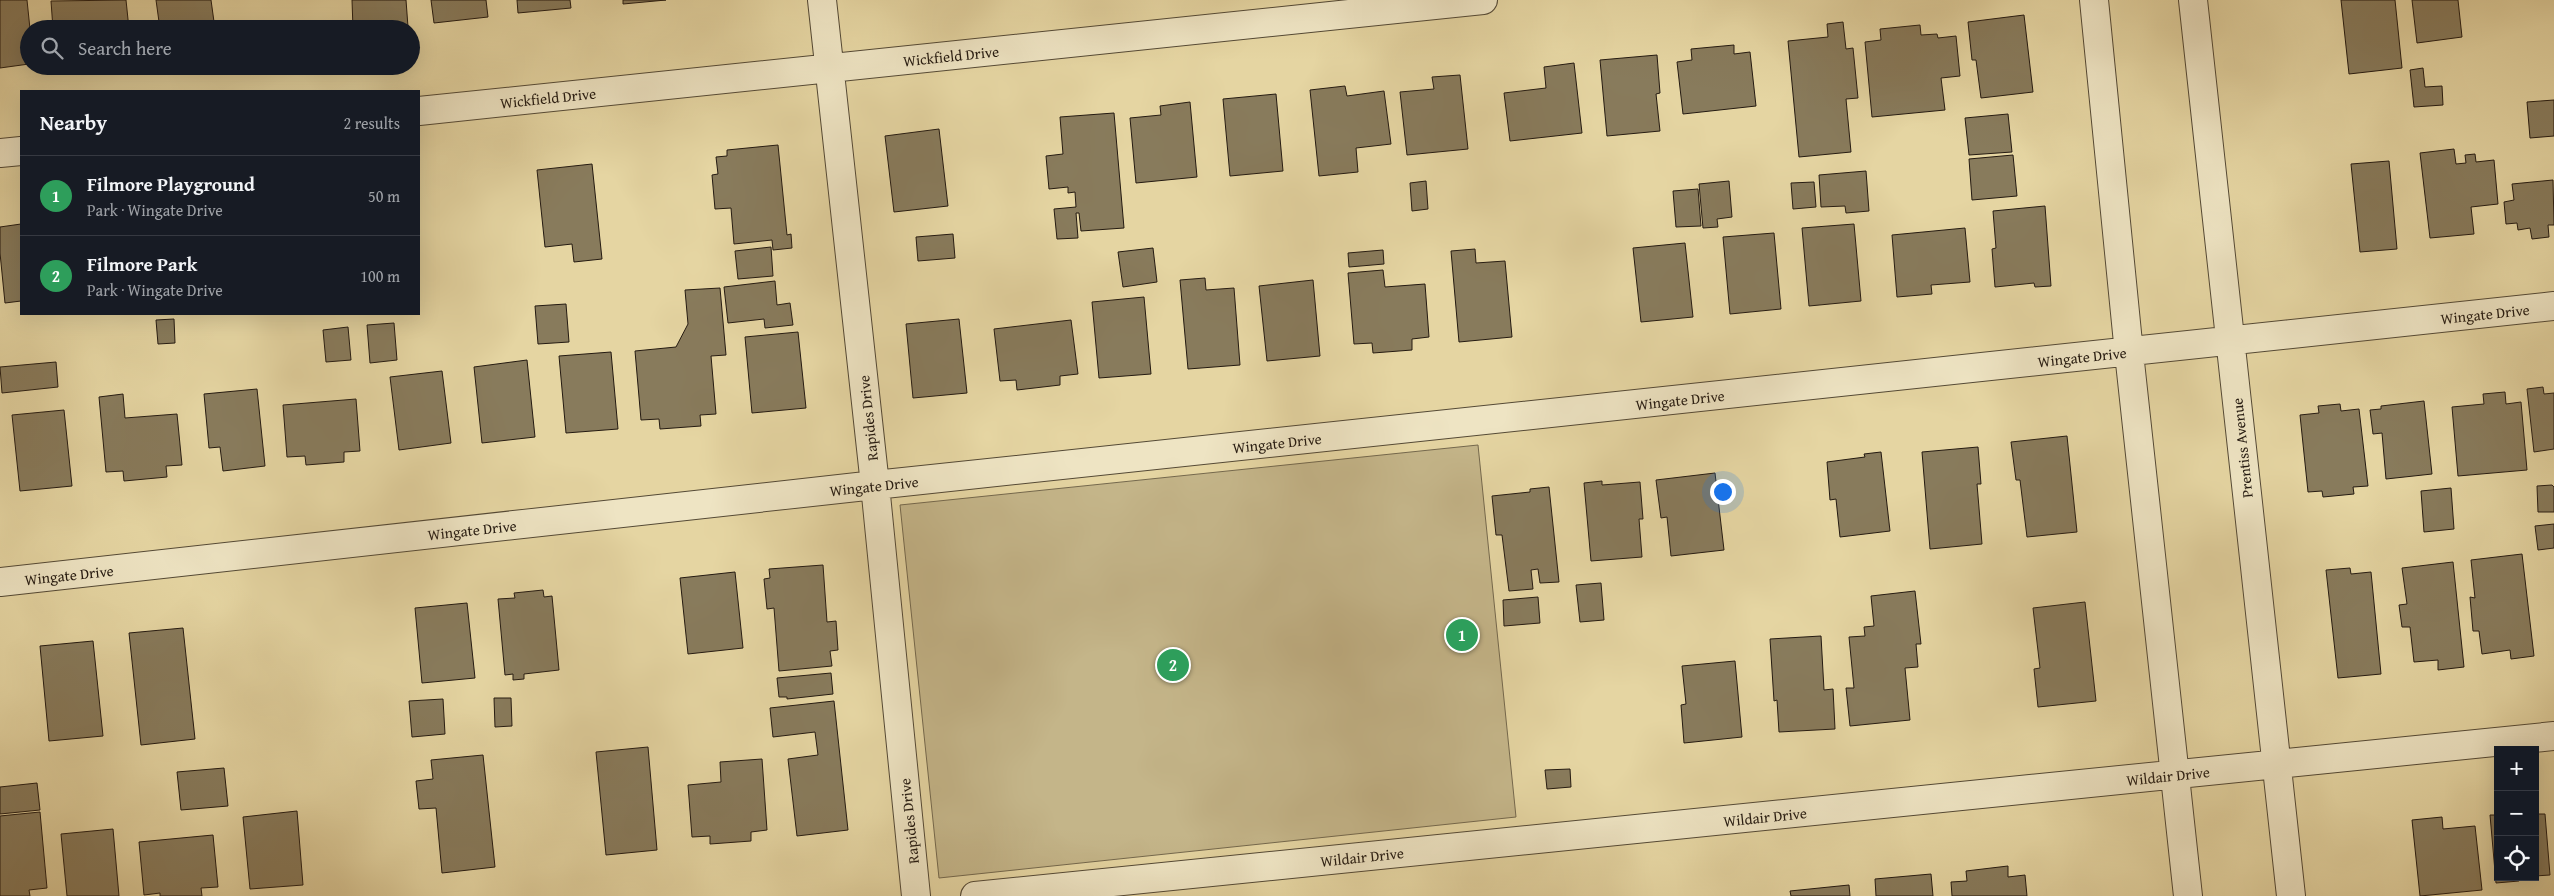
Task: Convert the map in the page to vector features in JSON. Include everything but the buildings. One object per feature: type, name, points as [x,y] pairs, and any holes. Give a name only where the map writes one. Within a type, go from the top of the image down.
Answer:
[{"type":"street","name":"Rapides Drive","points":[[822,0],[875,485],[916,896]]},
{"type":"street","name":"Wickfield Drive","points":[[420,111],[1483,0]]},
{"type":"street","points":[[2094,0],[2129,352],[2188,896]]},
{"type":"street","name":"Prentiss Avenue","points":[[2192,0],[2291,896]]},
{"type":"street","points":[[0,153],[20,151]]},
{"type":"street","name":"Wingate Drive","points":[[0,582],[875,485],[2554,306]]},
{"type":"street","name":"Wildair Drive","points":[[975,896],[2176,776],[2554,736]]},
{"type":"shaded area","points":[[1478,445],[1516,817],[939,878],[900,505]]},
{"type":"place","name":"Filmore Playground","points":[[1462,635]]},
{"type":"place","name":"Filmore Park","points":[[1173,665]]}]
